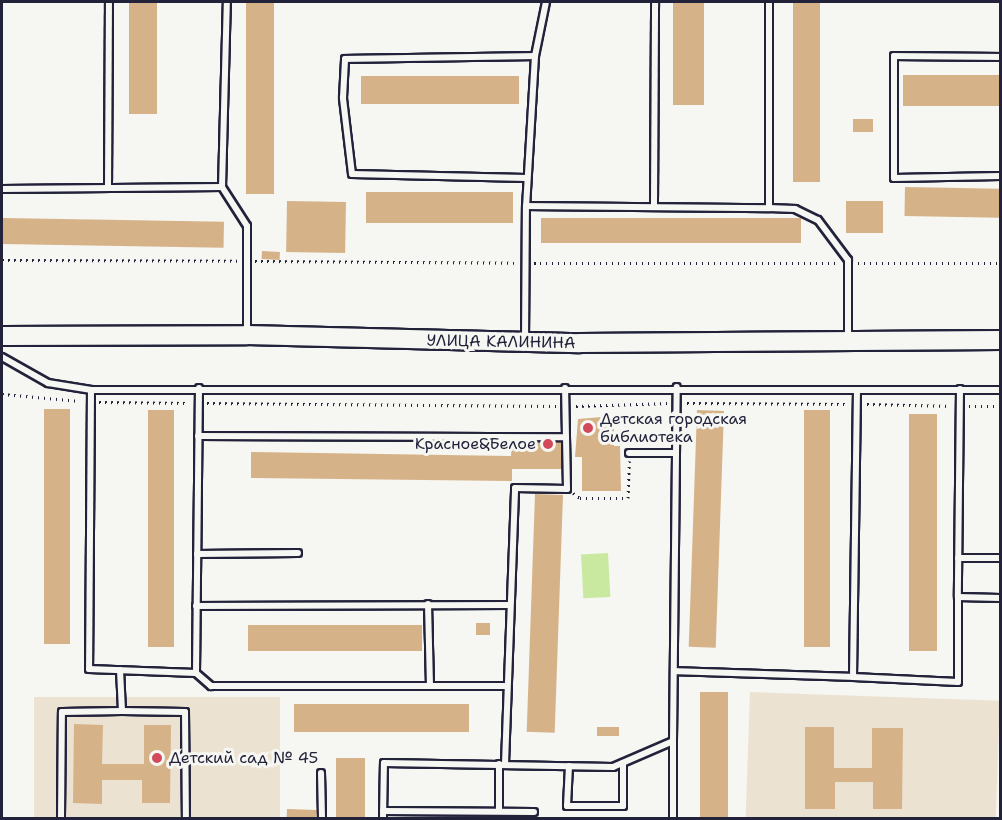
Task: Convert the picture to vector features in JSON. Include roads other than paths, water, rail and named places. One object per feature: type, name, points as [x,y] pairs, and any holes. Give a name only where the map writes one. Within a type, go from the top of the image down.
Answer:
[{"type":"street","name":"УЛИЦА КАЛИНИНА","points":[[2,336],[247,335],[525,342],[1000,340]]},
{"type":"lane","points":[[108,188],[109,2]]},
{"type":"lane","points":[[227,2],[222,187],[248,226],[245,261],[247,335]]},
{"type":"lane","points":[[525,342],[526,178],[535,56],[546,2]]},
{"type":"lane","points":[[654,205],[655,2]]},
{"type":"lane","points":[[769,2],[769,208]]},
{"type":"lane","points":[[526,178],[352,174],[344,98],[345,59],[535,56]]},
{"type":"lane","points":[[1000,57],[894,56],[894,177],[1000,177]]},
{"type":"lane","points":[[2,189],[222,187]]},
{"type":"lane","points":[[526,206],[654,205],[795,209],[818,220],[848,263],[848,341]]},
{"type":"lane","points":[[2,357],[48,383],[91,390],[677,387],[1000,390]]},
{"type":"lane","points":[[673,819],[677,387]]},
{"type":"lane","points":[[196,673],[199,388]]},
{"type":"lane","points":[[499,812],[515,488],[567,489],[565,388]]},
{"type":"lane","points":[[674,671],[958,682],[960,389]]},
{"type":"lane","points":[[91,390],[89,669],[196,673],[211,686],[507,686]]},
{"type":"lane","points":[[853,678],[858,390]]},
{"type":"lane","points":[[198,436],[566,437]]},
{"type":"lane","points":[[629,453],[676,453]]},
{"type":"lane","points":[[197,554],[298,553]]},
{"type":"lane","points":[[958,558],[1000,558]]},
{"type":"lane","points":[[958,597],[1000,598]]},
{"type":"lane","points":[[428,604],[430,686]]},
{"type":"lane","points":[[196,606],[508,605]]},
{"type":"lane","points":[[120,670],[122,711]]},
{"type":"lane","points":[[61,819],[62,712],[122,711],[185,712],[186,819]]},
{"type":"lane","points":[[383,819],[384,763],[613,767],[673,741]]},
{"type":"lane","points":[[569,766],[567,806],[623,806],[624,763]]},
{"type":"lane","points":[[321,773],[322,819]]},
{"type":"lane","points":[[383,811],[534,812]]},
{"type":"place","name":"Детская городская библиотека","points":[[588,428]]},
{"type":"place","name":"Красное&Белое","points":[[548,444]]},
{"type":"place","name":"Детский сад № 45","points":[[157,758]]}]
